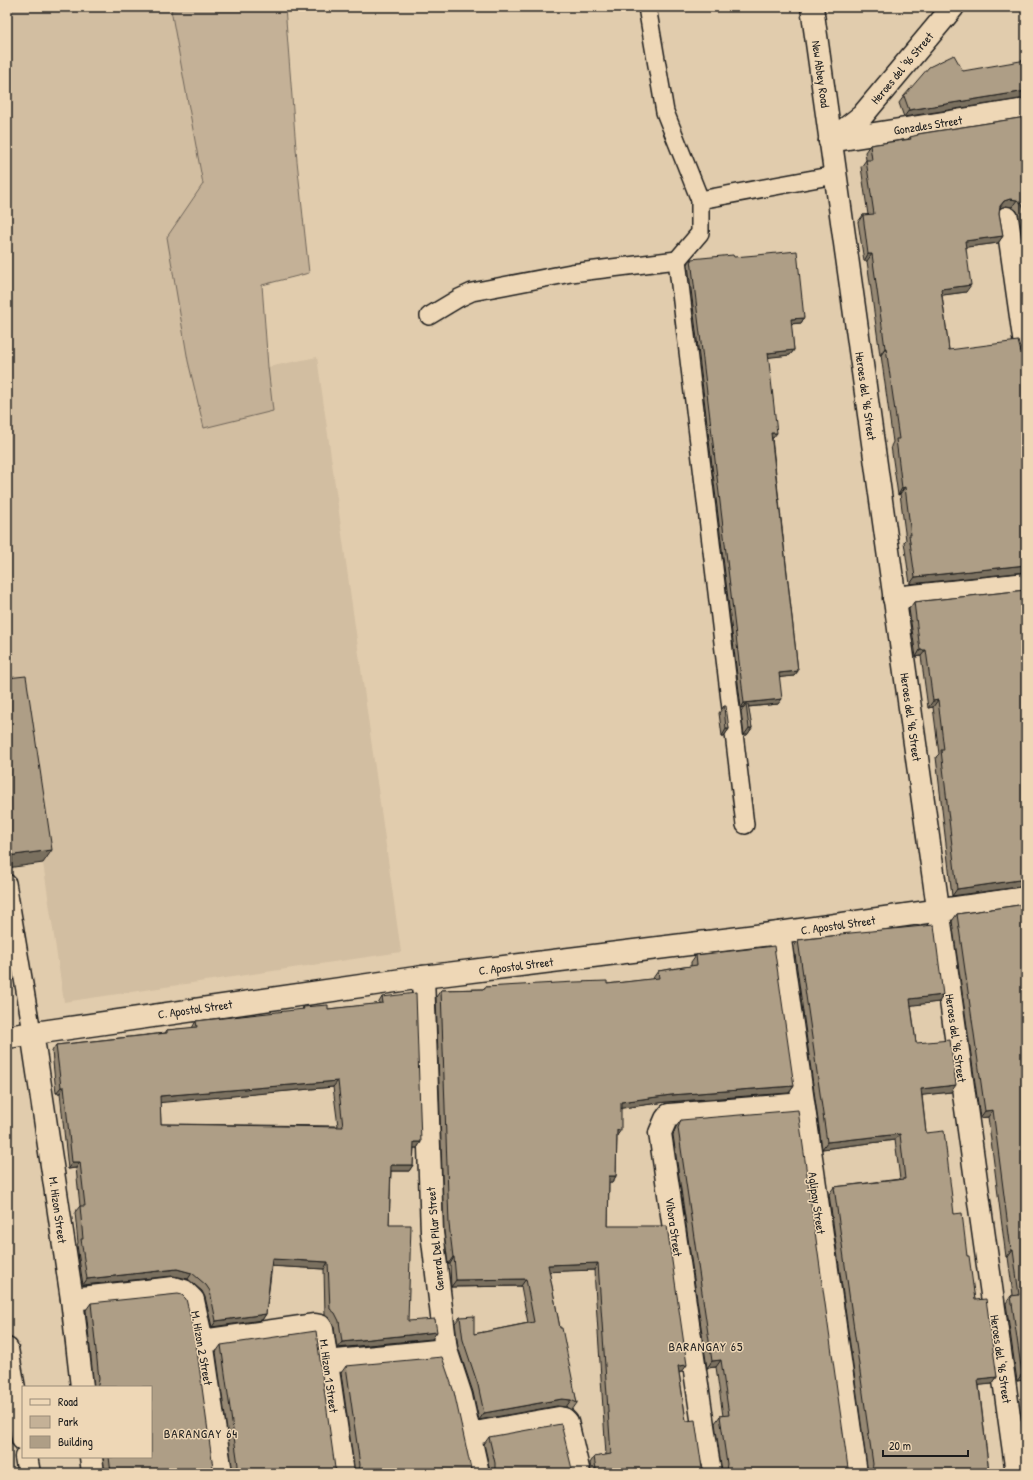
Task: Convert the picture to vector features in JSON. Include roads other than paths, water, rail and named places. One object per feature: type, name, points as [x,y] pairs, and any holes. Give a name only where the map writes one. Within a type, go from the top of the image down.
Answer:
[{"type":"main road","name":"New Abbey Road","points":[[812,7],[830,141]]},
{"type":"main road","name":"Heroes del '96 Street","points":[[953,7],[862,116],[830,141],[1017,1473]]},
{"type":"main road","name":"Gonzales Street","points":[[830,141],[1026,110]]},
{"type":"main road","points":[[1007,218],[1026,352]]},
{"type":"main road","points":[[894,598],[1026,584]]},
{"type":"main road","name":"C. Apostol Street","points":[[7,1037],[32,1032],[423,977],[779,933],[1026,898]]},
{"type":"main road","name":"Aglipay Street","points":[[779,933],[856,1473]]},
{"type":"main road","name":"General Del Pilar Street","points":[[423,977],[432,1232],[446,1350],[461,1396],[478,1473]]},
{"type":"main road","name":"M. Hizon Street","points":[[32,1032],[72,1299],[82,1386]]},
{"type":"main road","name":"Vibora Street","points":[[710,1473],[660,1133],[669,1115],[803,1104]]},
{"type":"main road","name":"M. Hizon 2 Street","points":[[72,1299],[174,1288],[184,1291],[193,1300],[202,1341],[221,1473]]},
{"type":"main road","name":"M. Hizon 1 Street","points":[[202,1341],[315,1325],[320,1326],[322,1329],[327,1362],[342,1473]]},
{"type":"main road","points":[[7,1349],[22,1433]]},
{"type":"main road","points":[[327,1362],[446,1350]]},
{"type":"main road","points":[[469,1434],[560,1418],[564,1419],[567,1422],[579,1473]]},
{"type":"main road","points":[[26,1458],[29,1473]]},
{"type":"main road","points":[[91,1458],[93,1473]]},
{"type":"lane","points":[[429,316],[458,298],[472,292],[571,272],[677,260],[700,233],[700,200],[666,112],[647,7]]},
{"type":"lane","points":[[700,200],[835,175]]},
{"type":"lane","points":[[677,260],[745,825]]},
{"type":"lane","points":[[7,883],[32,1032]]},
{"type":"district","name":"BARANGAY 65","points":[[706,1346]]},
{"type":"district","name":"BARANGAY 64","points":[[201,1433]]}]
